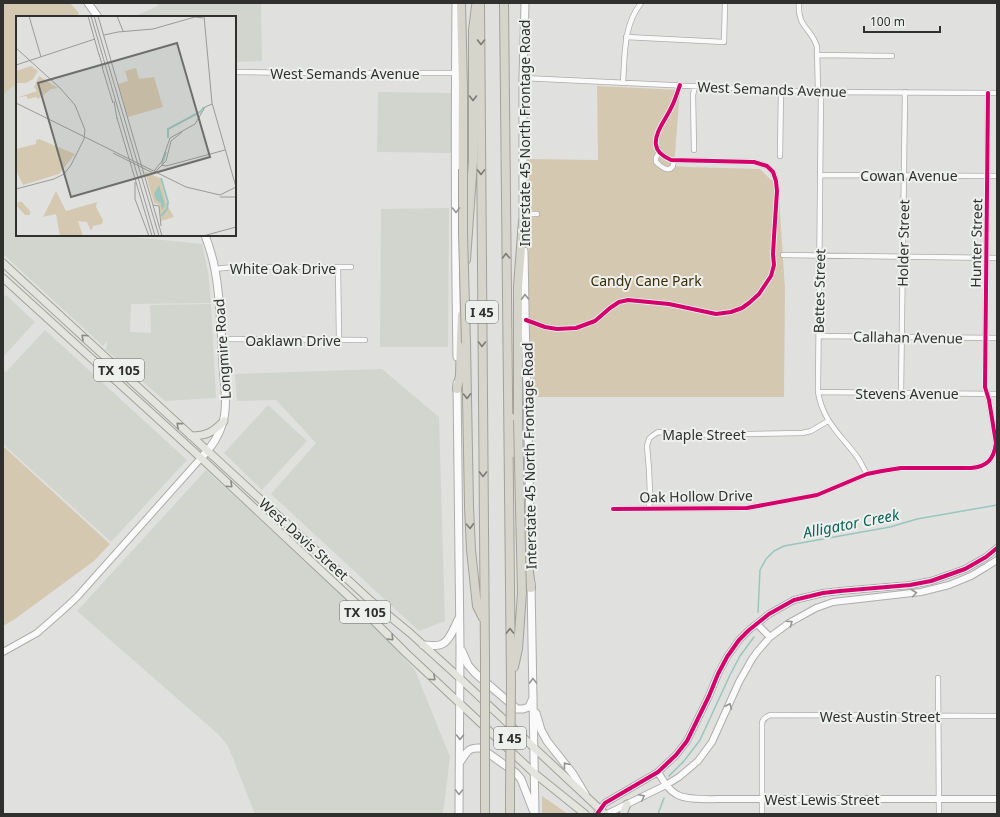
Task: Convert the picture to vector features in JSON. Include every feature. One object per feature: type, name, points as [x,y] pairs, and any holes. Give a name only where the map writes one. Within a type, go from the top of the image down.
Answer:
[{"type":"highway","points":[[461,3],[463,87],[463,233],[469,506],[471,550],[477,606],[484,621]]},
{"type":"highway","points":[[457,389],[460,375],[463,293],[473,161],[473,30],[476,3]]},
{"type":"highway","name":"I 45","points":[[480,3],[485,814]]},
{"type":"highway","name":"I 45","points":[[504,3],[511,684],[510,814]]},
{"type":"highway","points":[[511,684],[518,649],[522,593],[518,420],[518,293],[523,217]]},
{"type":"highway","points":[[507,337],[517,467],[531,588]]},
{"type":"main road","points":[[88,3],[97,16]]},
{"type":"main road","points":[[456,3],[456,292],[460,616],[459,814]]},
{"type":"main road","name":"Interstate 45 North Frontage Road","points":[[525,3],[523,78],[523,217],[534,697],[534,814]]},
{"type":"main road","name":"Longmire Road","points":[[201,458],[208,452],[221,429],[224,421],[226,401],[220,307],[215,269],[205,236]]},
{"type":"main road","name":"West Davis Street","points":[[3,263],[371,601],[460,678],[602,813]]},
{"type":"main road","points":[[5,279],[16,281],[46,308],[58,314]]},
{"type":"main road","name":"West Davis Street","points":[[5,279],[201,458],[534,773],[585,814]]},
{"type":"main road","points":[[191,436],[210,433],[224,421]]},
{"type":"main road","points":[[423,645],[443,644],[450,637],[460,616]]},
{"type":"main road","points":[[460,647],[468,665],[475,673],[517,709],[529,707],[534,697]]},
{"type":"main road","points":[[534,705],[547,741],[578,781],[587,798]]},
{"type":"main road","points":[[460,762],[468,750],[475,747],[481,748],[521,779],[534,814]]},
{"type":"main road","points":[[623,814],[627,804]]},
{"type":"street","points":[[623,82],[626,37],[629,24],[641,3]]},
{"type":"street","points":[[626,37],[724,42],[725,3]]},
{"type":"street","name":"Bettes Street","points":[[799,3],[799,17],[802,24],[815,41],[818,55],[820,92],[818,392],[822,409],[828,421],[858,459],[867,474]]},
{"type":"street","points":[[818,55],[892,56]]},
{"type":"street","name":"West Semands Avenue","points":[[236,72],[456,73]]},
{"type":"street","name":"West Semands Avenue","points":[[523,78],[820,92],[997,93]]},
{"type":"street","points":[[526,320],[545,327],[557,329],[576,328],[595,321],[619,302],[628,300],[669,304],[716,314],[731,312],[742,308],[759,294],[771,276],[774,265],[773,254],[777,191],[773,172],[767,166],[754,162],[671,160],[662,156],[659,152],[656,145],[656,135],[672,106],[680,85]]},
{"type":"street","points":[[694,150],[693,95],[695,86]]},
{"type":"street","points":[[780,156],[781,90]]},
{"type":"street","name":"Holder Street","points":[[901,393],[905,92]]},
{"type":"street","name":"Hunter Street","points":[[987,394],[985,387],[985,338],[988,93]]},
{"type":"street","points":[[659,152],[656,158],[656,162],[659,166],[671,169],[673,167],[674,160]]},
{"type":"street","name":"Cowan Avenue","points":[[820,175],[997,176]]},
{"type":"street","points":[[523,217],[537,214]]},
{"type":"street","points":[[783,255],[997,258]]},
{"type":"street","name":"White Oak Drive","points":[[215,269],[233,267],[351,267]]},
{"type":"street","points":[[338,267],[340,340]]},
{"type":"street","name":"Callahan Avenue","points":[[819,336],[997,338]]},
{"type":"street","name":"Oaklawn Drive","points":[[222,339],[365,340]]},
{"type":"street","name":"Stevens Avenue","points":[[818,392],[997,394]]},
{"type":"street","name":"Oak Hollow Drive","points":[[613,509],[747,508],[817,495],[867,474],[882,471],[901,468],[978,468],[989,461],[993,456],[996,443],[987,394]]},
{"type":"street","name":"Maple Street","points":[[649,509],[650,495],[647,446],[649,439],[658,432],[690,435],[802,433],[811,431],[828,421]]},
{"type":"street","points":[[3,652],[37,633],[77,597],[201,458]]},
{"type":"street","points":[[602,813],[605,803],[658,772],[676,755],[687,741],[727,656],[749,630],[769,614],[788,603],[808,596],[931,581],[965,569],[986,557],[997,548]]},
{"type":"street","points":[[964,579],[966,573],[982,564],[986,557]]},
{"type":"street","points":[[602,813],[627,804],[666,785],[679,777],[698,761],[712,742],[746,669],[757,652],[770,638],[794,620],[816,608],[833,602],[921,592],[949,585],[964,579],[997,560]]},
{"type":"street","points":[[946,576],[949,585]]},
{"type":"street","points":[[896,586],[897,595]]},
{"type":"street","points":[[821,594],[825,605]]},
{"type":"street","points":[[757,624],[770,638]]},
{"type":"street","points":[[938,678],[939,814]]},
{"type":"street","name":"West Austin Street","points":[[762,799],[762,721],[770,715],[997,716]]},
{"type":"street","name":"West Lewis Street","points":[[658,772],[666,785],[677,795],[689,798],[997,799]]},
{"type":"street","points":[[762,799],[762,814]]},
{"type":"shaded area","points":[[158,3],[261,3],[262,61],[236,62],[236,16],[135,16],[158,6]]},
{"type":"shaded area","points":[[16,81],[16,236],[125,236],[202,244],[208,272],[211,303],[131,304],[130,332],[151,333],[150,305],[211,304],[216,398],[165,401],[106,350],[107,341],[103,346],[3,254],[3,83]]},
{"type":"shaded area","points":[[378,92],[452,93],[451,153],[377,152]]},
{"type":"shaded area","points":[[449,208],[448,347],[380,347],[381,209]]},
{"type":"shaded area","points":[[6,295],[35,322],[3,357],[3,299]]},
{"type":"shaded area","points":[[45,330],[187,460],[111,542],[3,444],[3,370],[6,372]]},
{"type":"shaded area","points":[[382,369],[439,417],[445,621],[419,631],[271,494],[316,443],[276,400],[237,401],[235,374]]},
{"type":"shaded area","points":[[268,405],[307,441],[262,490],[224,453]]},
{"type":"shaded area","points":[[206,470],[368,619],[415,670],[450,757],[443,814],[255,814],[228,746],[219,735],[77,611]]},
{"type":"green space","points":[[3,3],[70,3],[79,13],[76,16],[16,16],[16,86],[12,87],[3,95]]},
{"type":"green space","name":"Candy Cane Park","points":[[597,86],[680,90],[674,166],[760,169],[771,180],[778,180],[785,289],[784,397],[534,397],[529,326],[528,159],[598,160]]},
{"type":"green space","points":[[3,446],[110,544],[94,561],[15,619],[3,626]]},
{"type":"green space","points":[[542,796],[568,814],[542,814]]},
{"type":"waterway","name":"Alligator Creek","points":[[758,612],[760,570],[766,559],[774,551],[784,546],[890,527],[917,519],[997,505]]},
{"type":"waterway","name":"Alligator Creek","points":[[669,776],[684,761],[700,740],[730,675],[740,656],[754,637]]},
{"type":"waterway","name":"Alligator Creek","points":[[658,814],[664,798]]},
{"type":"cycle path","points":[[526,320],[545,327],[557,329],[576,328],[595,321],[619,302],[628,300],[669,304],[716,314],[731,312],[742,308],[749,303],[759,294],[771,276],[774,265],[773,254],[777,191],[773,172],[767,166],[754,162],[671,160],[663,156],[658,150],[656,145],[657,136],[674,103],[680,85]]},
{"type":"cycle path","points":[[613,509],[747,508],[817,495],[867,474],[882,471],[901,468],[971,468],[981,466],[989,461],[994,454],[996,443],[989,400],[985,387],[988,93]]},
{"type":"cycle path","points":[[597,814],[605,803],[658,772],[676,755],[687,741],[727,657],[739,640],[769,614],[794,600],[823,593],[910,585],[931,581],[965,569],[986,557],[997,548]]}]
